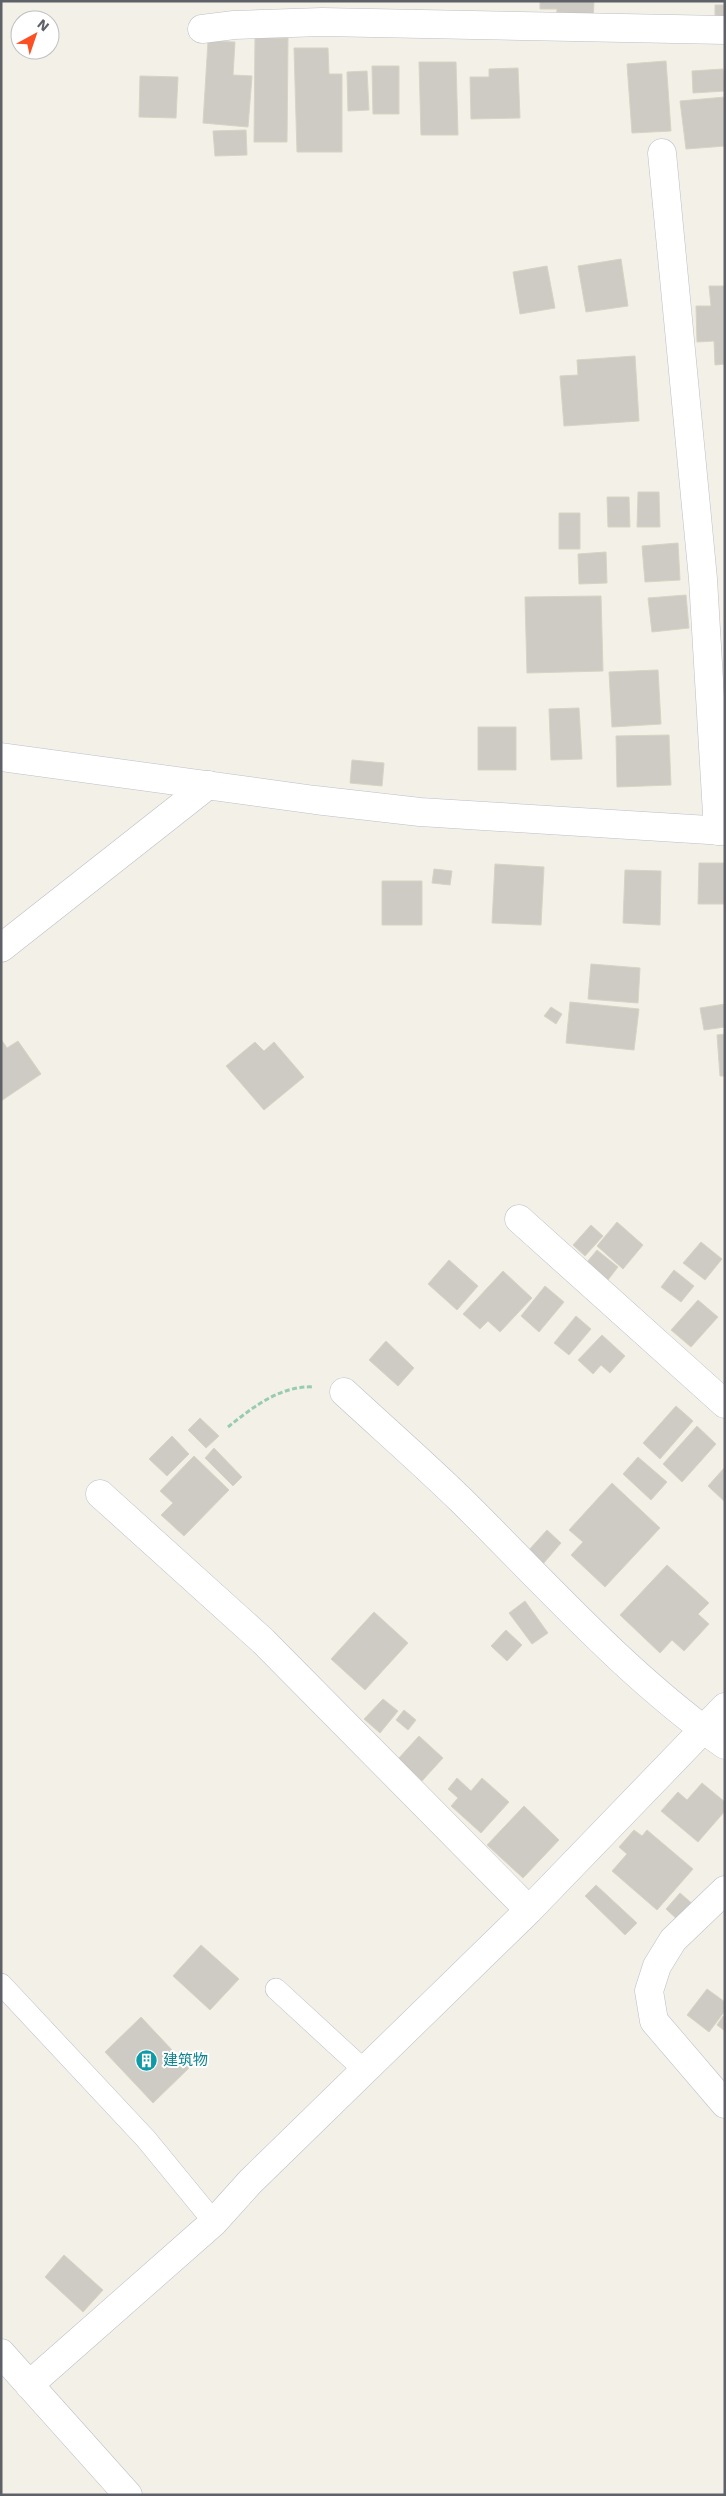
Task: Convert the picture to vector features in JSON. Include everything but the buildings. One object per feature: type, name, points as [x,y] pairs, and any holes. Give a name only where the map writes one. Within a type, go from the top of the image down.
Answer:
[{"type":"street","points":[[202,29],[234,24],[322,22],[725,30]]},
{"type":"street","points":[[1,757],[420,812],[721,831],[703,578],[662,153]]},
{"type":"street","points":[[1,948],[208,785]]},
{"type":"street","points":[[519,1219],[725,1404]]},
{"type":"street","points":[[344,1392],[460,1500],[654,1690],[725,1745]]},
{"type":"street","points":[[100,1494],[263,1641],[529,1910]]},
{"type":"street","points":[[29,2385],[214,2222],[250,2182],[529,1910],[725,1707]]},
{"type":"street","points":[[725,1890],[673,1940],[657,1966],[650,1991],[654,2021],[725,2104]]},
{"type":"street","points":[[1,2354],[128,2495]]},
{"type":"lane","points":[[1,1984],[146,2139],[214,2222]]},
{"type":"lane","points":[[276,1989],[364,2070]]},
{"type":"path","points":[[228,1427],[269,1398],[294,1388],[312,1387],[344,1392]]},
{"type":"place","name":"建筑物","points":[[147,2060]]}]
